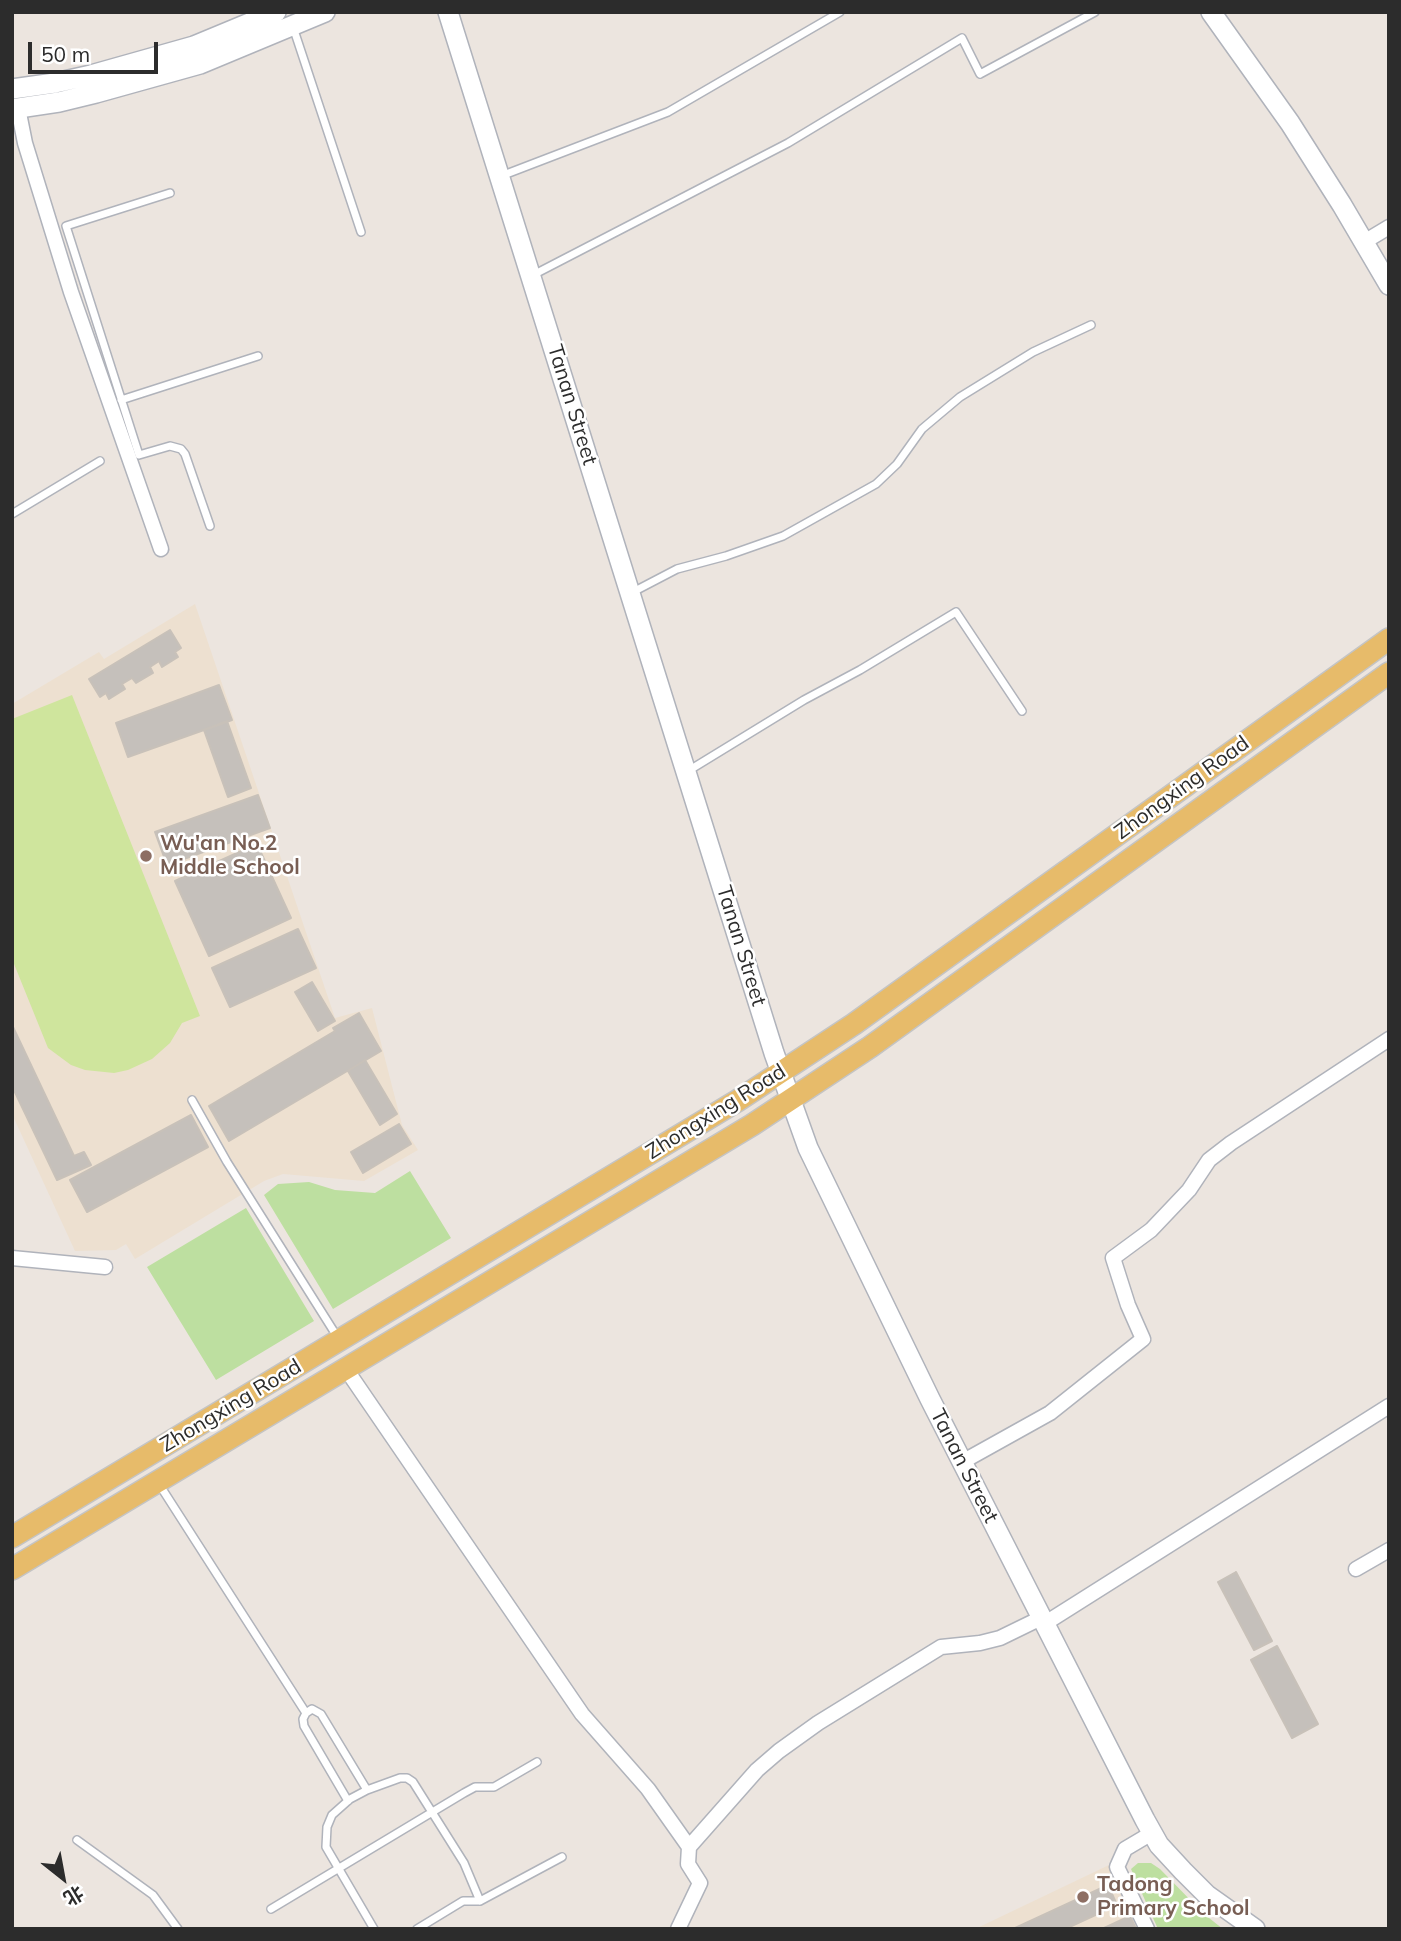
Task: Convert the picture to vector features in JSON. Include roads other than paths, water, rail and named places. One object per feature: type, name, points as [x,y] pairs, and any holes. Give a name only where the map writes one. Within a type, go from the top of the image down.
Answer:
[{"type":"main road","name":"Zhongxing Road","points":[[12,1537],[781,1073],[854,1024],[1389,639]]},
{"type":"main road","name":"Zhongxing Road","points":[[12,1569],[790,1099],[870,1047],[1389,673]]},
{"type":"street","points":[[14,102],[55,83],[194,46],[276,12]]},
{"type":"street","points":[[14,102],[84,96],[200,64],[325,12]]},
{"type":"street","name":"Tanan Street","points":[[448,12],[781,1073],[808,1148],[962,1462],[1152,1833],[1207,1895],[1255,1929]]},
{"type":"street","points":[[1211,12],[1290,123],[1389,285]]},
{"type":"street","points":[[14,102],[71,292],[161,549]]},
{"type":"street","points":[[1364,242],[1389,227]]},
{"type":"street","points":[[962,1462],[1050,1413],[1143,1339],[1128,1305],[1113,1258],[1151,1230],[1189,1190],[1209,1160],[1389,1039]]},
{"type":"street","points":[[12,1258],[104,1267]]},
{"type":"street","points":[[346,1369],[582,1714],[648,1789],[690,1847]]},
{"type":"street","points":[[678,1929],[700,1883],[688,1864],[690,1847],[757,1770],[779,1751],[818,1723],[941,1647],[1000,1638],[1043,1621],[1389,1406]]},
{"type":"street","points":[[1356,1569],[1389,1550]]},
{"type":"street","points":[[1147,1929],[1117,1867],[1125,1849],[1152,1833]]},
{"type":"lane","points":[[500,176],[668,112],[840,12]]},
{"type":"lane","points":[[531,276],[788,143],[962,38],[980,74],[1094,12]]},
{"type":"lane","points":[[293,26],[361,232]]},
{"type":"lane","points":[[170,193],[66,226],[139,455],[170,446],[181,449],[211,526]]},
{"type":"lane","points":[[631,593],[677,569],[726,556],[783,536],[876,484],[897,464],[922,429],[960,397],[1033,352],[1091,325]]},
{"type":"lane","points":[[121,400],[258,356]]},
{"type":"lane","points":[[12,514],[100,461]]},
{"type":"lane","points":[[687,772],[956,612],[1022,711]]},
{"type":"lane","points":[[192,1100],[227,1163],[340,1340]]},
{"type":"lane","points":[[158,1482],[306,1713]]},
{"type":"lane","points":[[348,1801],[304,1727],[303,1719],[312,1709],[321,1714],[367,1790]]},
{"type":"lane","points":[[271,1909],[475,1787],[495,1787],[537,1762]]},
{"type":"lane","points":[[374,1929],[326,1847],[327,1827],[332,1815],[348,1801],[367,1790],[400,1778],[413,1782],[464,1863],[480,1901]]},
{"type":"lane","points":[[77,1840],[153,1895],[178,1929]]},
{"type":"lane","points":[[417,1929],[463,1901],[480,1901],[562,1857]]},
{"type":"place","name":"Wu'an No.2 Middle School","points":[[146,856]]},
{"type":"place","name":"Tadong Primary School","points":[[1083,1897]]}]
